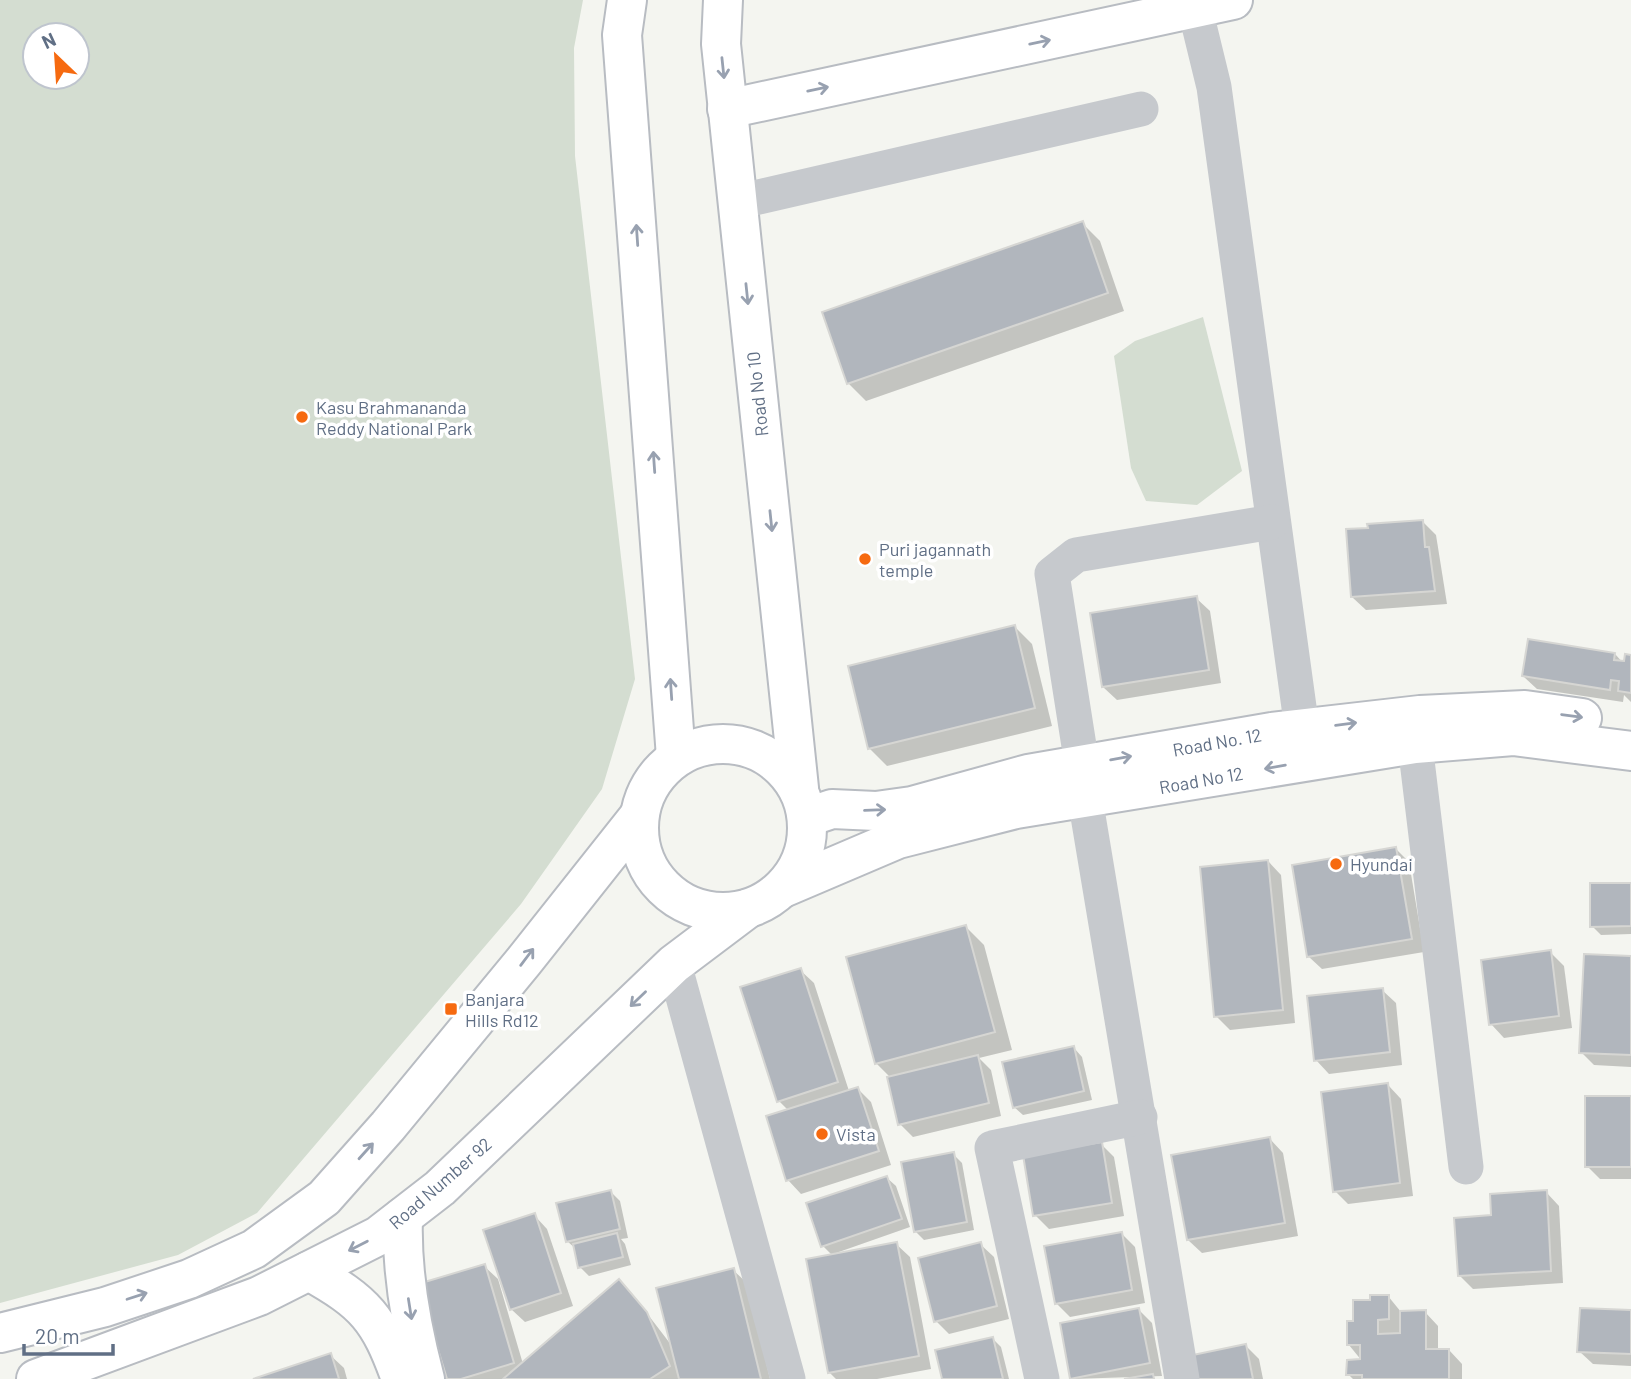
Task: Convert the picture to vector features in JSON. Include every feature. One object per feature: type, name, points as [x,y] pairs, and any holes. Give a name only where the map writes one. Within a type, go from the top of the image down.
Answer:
[{"type":"main road","points":[[627,0],[622,36],[676,757]]},
{"type":"main road","name":"Road No 10","points":[[723,0],[721,44],[727,109],[804,803]]},
{"type":"main road","points":[[727,109],[1233,0]]},
{"type":"main road","name":"Road No. 12","points":[[804,803],[832,809],[876,811],[912,806],[1028,774],[1084,781],[1302,729],[1420,715],[1525,710],[1631,724]]},
{"type":"main road","name":"Road No 12","points":[[783,888],[898,839],[1016,809],[1084,781],[1415,744],[1513,736],[1631,751]]},
{"type":"main road","points":[[730,743],[758,750],[781,765],[804,803],[804,856],[783,888],[766,901],[747,909],[719,912],[691,906],[667,892],[646,861],[640,844],[639,816],[646,793],[658,773],[676,757],[702,746],[730,743]]},
{"type":"main road","points":[[0,1333],[189,1279],[254,1249],[324,1198],[388,1126],[639,816]]},
{"type":"main road","name":"Road Number 92","points":[[46,1376],[260,1296],[377,1236],[440,1188],[674,964],[747,909]]},
{"type":"main road","points":[[403,1217],[402,1254],[416,1345],[425,1379]]},
{"type":"main road","points":[[309,1271],[341,1289],[376,1320],[401,1379]]},
{"type":"main road","points":[[44,1322],[46,1376]]},
{"type":"street","points":[[1195,9],[1214,87],[1302,729]]},
{"type":"street","points":[[737,202],[1141,109]]},
{"type":"street","points":[[1182,1379],[1052,574],[1076,555],[1272,522]]},
{"type":"street","points":[[1415,744],[1466,1167]]},
{"type":"street","points":[[674,964],[788,1379]]},
{"type":"street","points":[[1042,1379],[992,1147],[1140,1117]]},
{"type":"shaded area","name":"Kasu Brahmananda Reddy National Park","points":[[0,0],[583,0],[574,48],[575,156],[635,679],[602,789],[521,904],[257,1213],[178,1255],[0,1303]]},
{"type":"shaded area","points":[[1203,317],[1242,471],[1197,505],[1146,501],[1131,468],[1114,356],[1135,341]]},
{"type":"building","points":[[1083,221],[1108,293],[847,384],[822,312]]},
{"type":"building","points":[[1423,520],[1425,547],[1429,547],[1435,591],[1351,597],[1346,529],[1368,528],[1367,524]]},
{"type":"building","points":[[1197,596],[1209,670],[1102,687],[1090,613]]},
{"type":"building","points":[[1015,625],[1035,708],[868,749],[848,666]]},
{"type":"building","points":[[1528,639],[1615,653],[1614,660],[1624,661],[1625,654],[1631,655],[1631,693],[1618,691],[1619,681],[1611,680],[1610,690],[1522,676]]},
{"type":"building","points":[[1396,847],[1412,939],[1307,957],[1292,865]]},
{"type":"building","points":[[1268,860],[1283,1010],[1214,1017],[1200,867]]},
{"type":"building","points":[[1590,883],[1631,883],[1631,926],[1590,927]]},
{"type":"building","points":[[966,925],[995,1032],[875,1064],[846,957]]},
{"type":"building","points":[[1551,950],[1559,1016],[1489,1025],[1481,960]]},
{"type":"building","points":[[1584,954],[1631,956],[1631,1055],[1579,1053]]},
{"type":"building","points":[[801,968],[838,1082],[777,1102],[740,987]]},
{"type":"building","points":[[1383,988],[1390,1052],[1314,1061],[1307,996]]},
{"type":"building","points":[[1074,1046],[1084,1091],[1013,1108],[1002,1062]]},
{"type":"building","points":[[978,1055],[989,1103],[898,1125],[887,1077]]},
{"type":"building","points":[[1388,1083],[1400,1183],[1333,1192],[1321,1092]]},
{"type":"building","name":"Vista","points":[[858,1087],[879,1151],[786,1181],[766,1116]]},
{"type":"building","points":[[1585,1096],[1631,1096],[1631,1167],[1585,1167]]},
{"type":"building","points":[[1270,1137],[1285,1223],[1187,1240],[1171,1155]]},
{"type":"building","points":[[1102,1142],[1112,1203],[1033,1216],[1023,1155]]},
{"type":"building","points":[[954,1152],[967,1222],[914,1232],[901,1162]]},
{"type":"building","points":[[887,1176],[902,1219],[821,1247],[806,1203]]},
{"type":"building","points":[[611,1190],[620,1229],[566,1242],[556,1203]]},
{"type":"building","points":[[1547,1190],[1551,1271],[1458,1276],[1454,1218],[1491,1215],[1490,1194]]},
{"type":"building","points":[[535,1213],[561,1293],[510,1310],[483,1230]]},
{"type":"building","points":[[1122,1232],[1132,1290],[1055,1304],[1044,1246]]},
{"type":"building","points":[[617,1233],[623,1257],[578,1268],[573,1244]]},
{"type":"building","points":[[897,1242],[919,1356],[828,1373],[806,1259]]},
{"type":"building","points":[[981,1242],[997,1306],[934,1322],[918,1258]]},
{"type":"building","points":[[485,1264],[514,1363],[461,1379],[447,1379],[418,1284]]},
{"type":"building","points":[[734,1268],[761,1379],[679,1379],[656,1288]]},
{"type":"building","points":[[619,1279],[647,1312],[670,1366],[650,1379],[503,1379]]},
{"type":"building","points":[[1370,1295],[1389,1295],[1389,1319],[1378,1320],[1378,1334],[1400,1333],[1400,1311],[1426,1310],[1426,1349],[1449,1349],[1449,1379],[1362,1379],[1362,1375],[1346,1375],[1347,1360],[1360,1359],[1360,1345],[1347,1345],[1347,1321],[1353,1321],[1353,1300],[1370,1300]]},
{"type":"building","points":[[1139,1308],[1150,1363],[1070,1379],[1060,1323]]},
{"type":"building","points":[[1580,1308],[1631,1310],[1631,1354],[1577,1352]]},
{"type":"building","points":[[993,1337],[1003,1379],[942,1379],[935,1350]]},
{"type":"building","points":[[1246,1344],[1253,1379],[1192,1379],[1188,1356]]},
{"type":"building","points":[[331,1353],[339,1379],[253,1379]]},
{"type":"building","points":[[1153,1374],[1154,1379],[1124,1379]]},
{"type":"place","name":"Kasu Brahmananda Reddy National Park","points":[[302,417]]},
{"type":"place","name":"Puri jagannath temple","points":[[865,559]]},
{"type":"place","name":"Hyundai","points":[[1336,864]]},
{"type":"place","name":"Banjara Hills Rd12","points":[[451,1009]]},
{"type":"place","name":"Vista","points":[[822,1134]]}]
